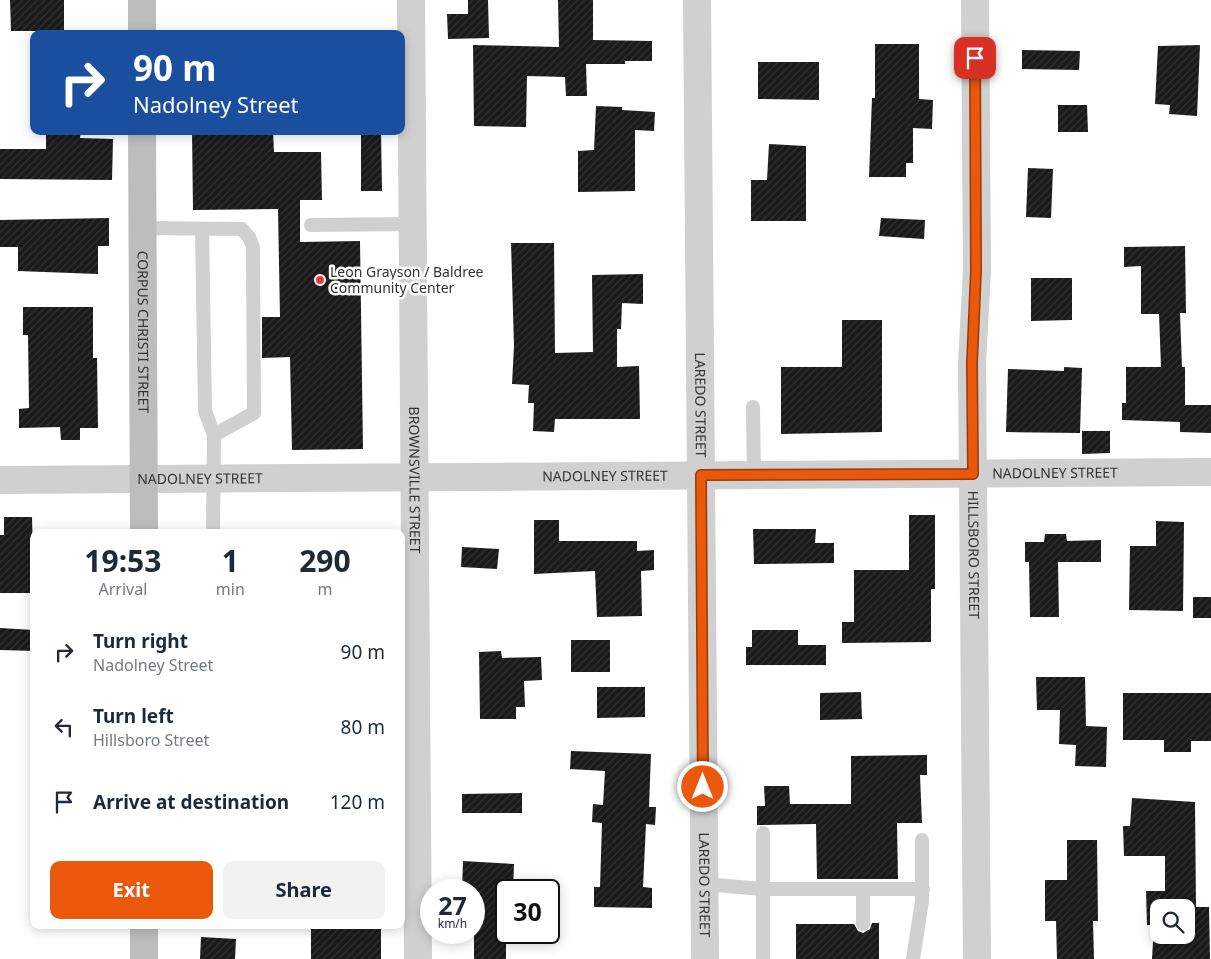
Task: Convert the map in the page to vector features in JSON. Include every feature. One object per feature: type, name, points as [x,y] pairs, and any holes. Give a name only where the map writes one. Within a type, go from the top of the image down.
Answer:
[{"type":"street","points":[[142,0],[142,30]]},
{"type":"street","name":"BROWNSVILLE STREET","points":[[411,0],[406,63],[412,224],[418,959]]},
{"type":"street","name":"LAREDO STREET","points":[[697,0],[705,959]]},
{"type":"street","name":"HILLSBORO STREET","points":[[975,0],[976,270],[972,363],[976,959]]},
{"type":"street","name":"CORPUS CHRISTI STREET","points":[[142,135],[144,529]]},
{"type":"street","name":"NADOLNEY STREET","points":[[0,480],[143,481],[414,477],[1211,472]]},
{"type":"street","points":[[144,929],[144,959]]},
{"type":"lane","points":[[311,225],[412,224]]},
{"type":"lane","points":[[143,228],[242,229],[250,237],[253,247],[254,413],[214,435]]},
{"type":"lane","points":[[202,229],[204,411],[214,435],[213,529]]},
{"type":"lane","points":[[753,407],[754,475]]},
{"type":"lane","points":[[763,833],[763,959]]},
{"type":"lane","points":[[913,959],[923,889],[922,840]]},
{"type":"lane","points":[[704,884],[763,889],[923,889]]},
{"type":"lane","points":[[863,889],[863,924]]},
{"type":"building","points":[[10,0],[64,0],[64,30],[11,31]]},
{"type":"building","points":[[468,0],[488,0],[489,38],[448,39],[447,14],[468,14]]},
{"type":"building","points":[[558,0],[593,0],[593,40],[652,41],[652,61],[625,61],[625,64],[586,64],[587,96],[566,96],[565,77],[527,76],[526,127],[474,126],[473,45],[559,47]]},
{"type":"building","points":[[875,44],[919,44],[919,99],[933,100],[932,129],[913,128],[913,163],[906,163],[906,177],[869,177],[872,98],[875,98]]},
{"type":"building","points":[[1200,45],[1197,116],[1169,114],[1170,105],[1155,104],[1158,46]]},
{"type":"building","points":[[1022,50],[1080,51],[1079,70],[1022,69]]},
{"type":"building","points":[[758,62],[819,62],[819,100],[758,99]]},
{"type":"building","points":[[1058,105],[1087,105],[1088,132],[1058,132]]},
{"type":"building","points":[[596,106],[622,107],[622,110],[655,112],[654,131],[635,130],[635,191],[578,192],[578,151],[594,150]]},
{"type":"building","points":[[46,135],[80,135],[80,138],[113,139],[112,180],[0,179],[0,149],[46,149]]},
{"type":"building","name":"Leon Grayson / Baldree Community Center","points":[[192,135],[273,135],[274,152],[321,152],[322,200],[300,200],[300,242],[360,241],[363,449],[292,450],[290,357],[262,358],[262,317],[280,317],[278,209],[193,210]]},
{"type":"building","points":[[361,135],[381,135],[382,191],[361,191]]},
{"type":"building","points":[[769,144],[806,146],[806,221],[751,221],[751,180],[767,180]]},
{"type":"building","points":[[1028,168],[1053,169],[1051,218],[1026,217]]},
{"type":"building","points":[[109,218],[109,246],[98,246],[98,274],[18,271],[18,247],[0,247],[0,220]]},
{"type":"building","points":[[881,218],[925,220],[924,239],[879,236]]},
{"type":"building","points":[[511,243],[554,243],[555,353],[593,352],[592,275],[643,274],[643,304],[622,303],[621,329],[617,329],[617,367],[639,366],[640,419],[555,419],[554,432],[533,431],[534,403],[528,403],[529,385],[512,384],[514,346]]},
{"type":"building","points":[[1185,246],[1186,313],[1180,313],[1182,367],[1185,367],[1185,405],[1211,405],[1211,433],[1180,432],[1180,422],[1122,420],[1122,403],[1126,403],[1126,367],[1161,367],[1159,314],[1141,314],[1141,266],[1124,267],[1124,247]]},
{"type":"building","points":[[1031,278],[1072,278],[1072,320],[1031,321]]},
{"type":"building","points":[[23,307],[93,307],[93,358],[97,358],[98,428],[80,428],[80,440],[61,440],[60,427],[19,428],[19,409],[29,408],[28,335],[23,335]]},
{"type":"building","points":[[842,320],[882,320],[882,432],[781,434],[781,367],[842,367]]},
{"type":"building","points":[[1064,367],[1082,368],[1080,433],[1006,432],[1008,369],[1064,371]]},
{"type":"building","points":[[1082,431],[1110,431],[1110,453],[1082,454]]},
{"type":"building","points":[[909,515],[935,515],[935,589],[931,589],[931,642],[842,643],[842,622],[854,622],[854,570],[909,570]]},
{"type":"building","points":[[4,517],[32,517],[32,529],[30,529],[30,593],[0,593],[0,535],[4,535]]},
{"type":"building","points":[[534,520],[559,520],[559,541],[637,541],[637,551],[654,550],[654,570],[641,571],[642,616],[597,617],[595,571],[534,574]]},
{"type":"building","points":[[1156,521],[1184,522],[1183,611],[1129,610],[1130,546],[1156,546]]},
{"type":"building","points":[[753,529],[816,529],[815,543],[834,543],[834,563],[754,564]]},
{"type":"building","points":[[1045,534],[1066,534],[1067,541],[1101,540],[1101,562],[1058,562],[1059,617],[1030,617],[1029,562],[1025,562],[1025,542],[1044,542]]},
{"type":"building","points":[[462,547],[499,549],[497,569],[461,567]]},
{"type":"building","points":[[1193,597],[1211,597],[1211,618],[1193,618]]},
{"type":"building","points":[[0,628],[30,630],[30,651],[0,650]]},
{"type":"building","points":[[752,630],[798,630],[798,645],[826,645],[826,665],[746,665],[746,647],[752,647]]},
{"type":"building","points":[[571,640],[610,640],[610,672],[571,672]]},
{"type":"building","points":[[501,651],[502,658],[541,657],[542,680],[524,681],[525,707],[516,707],[516,719],[480,719],[479,652]]},
{"type":"building","points":[[1036,677],[1085,677],[1086,726],[1107,727],[1106,767],[1075,766],[1076,745],[1059,744],[1060,710],[1037,710]]},
{"type":"building","points":[[597,687],[645,687],[645,717],[597,718]]},
{"type":"building","points":[[861,692],[862,719],[820,720],[820,693]]},
{"type":"building","points":[[1123,693],[1211,693],[1211,741],[1191,741],[1191,752],[1164,752],[1164,740],[1123,740]]},
{"type":"building","points":[[571,751],[651,754],[649,807],[656,807],[655,825],[646,824],[643,887],[652,888],[652,908],[594,907],[594,887],[600,887],[602,823],[592,822],[593,804],[603,805],[605,771],[570,769]]},
{"type":"building","points":[[927,755],[927,775],[920,775],[922,823],[897,823],[898,879],[817,879],[816,824],[757,825],[757,806],[765,806],[764,786],[789,786],[790,804],[851,804],[851,756]]},
{"type":"building","points":[[522,793],[522,813],[462,813],[462,794]]},
{"type":"building","points":[[1132,798],[1195,802],[1196,907],[1209,907],[1210,959],[1152,959],[1153,944],[1195,944],[1195,899],[1150,899],[1150,925],[1147,925],[1146,891],[1165,891],[1165,856],[1124,856],[1123,826],[1130,826]]},
{"type":"building","points":[[1067,840],[1097,840],[1098,921],[1093,921],[1094,959],[1057,959],[1056,921],[1045,921],[1045,880],[1067,880]]},
{"type":"building","points":[[463,861],[514,864],[513,879],[495,879],[495,944],[506,944],[506,959],[474,959],[474,944],[485,944],[485,879],[462,879]]},
{"type":"building","points":[[872,923],[879,923],[879,959],[796,959],[796,924],[854,924],[858,931],[863,933],[870,929]]},
{"type":"building","points":[[311,929],[381,929],[381,959],[311,959]]},
{"type":"building","points":[[201,937],[236,939],[235,959],[200,959]]},
{"type":"place","name":"Leon Grayson / Baldree Community Center","points":[[320,280]]},
{"type":"route","points":[[703,787],[701,475],[973,474],[972,363],[976,270],[975,58]]}]
